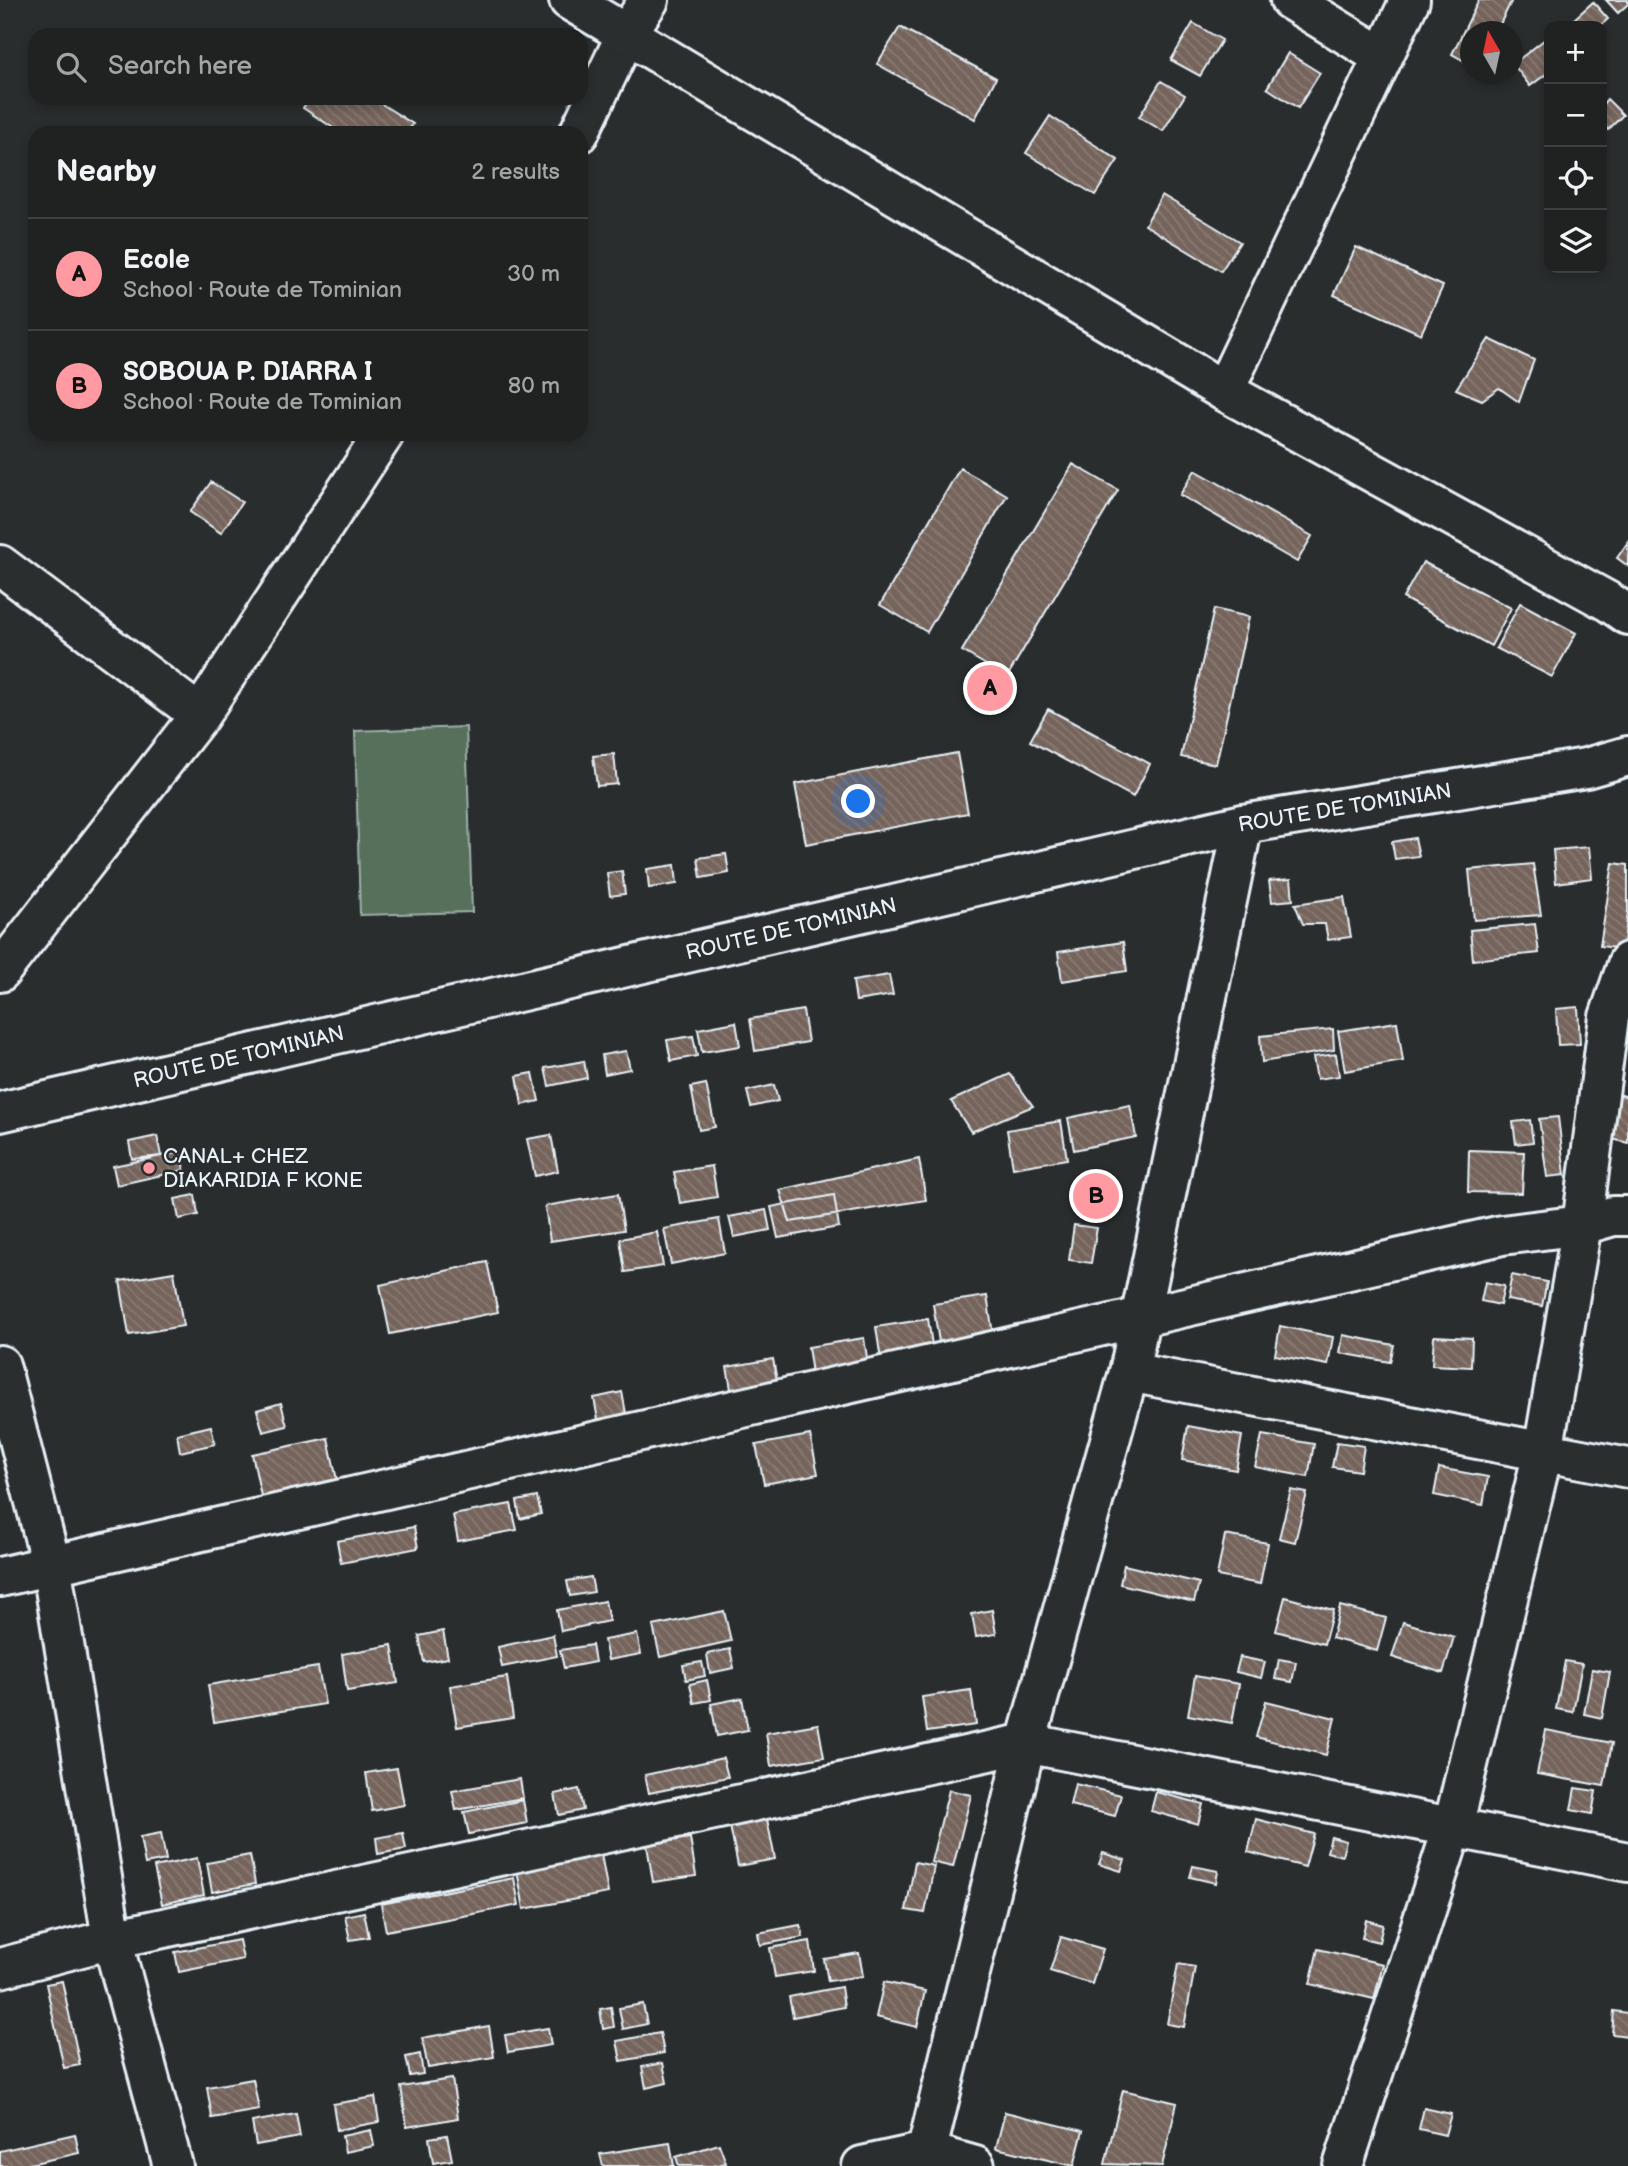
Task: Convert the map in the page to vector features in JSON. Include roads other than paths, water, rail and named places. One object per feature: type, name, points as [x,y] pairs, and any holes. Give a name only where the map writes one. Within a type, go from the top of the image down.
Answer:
[{"type":"street","points":[[569,0],[1224,391],[1622,608]]},
{"type":"street","points":[[582,126],[626,35],[649,0]]},
{"type":"street","points":[[1290,0],[1383,57]]},
{"type":"street","points":[[1224,391],[1410,0]]},
{"type":"street","points":[[0,972],[200,715],[379,441]]},
{"type":"street","points":[[0,565],[200,715]]},
{"type":"street","points":[[1586,768],[1628,756]]},
{"type":"street","points":[[1586,768],[1628,772]]},
{"type":"street","name":"ROUTE DE TOMINIAN","points":[[0,1112],[1243,824],[1586,768]]},
{"type":"street","points":[[924,2159],[1026,1743],[1129,1372],[1243,824]]},
{"type":"street","points":[[1343,2166],[1453,1827],[1543,1452],[1582,1225],[1609,1017],[1628,962]]},
{"type":"street","points":[[0,1577],[1502,1236],[1582,1225],[1613,1216],[1628,1216]]},
{"type":"street","points":[[0,1365],[51,1564],[112,1939],[173,2166]]},
{"type":"street","points":[[1129,1372],[1628,1468]]},
{"type":"street","points":[[0,1968],[112,1939],[1026,1743],[1628,1862]]},
{"type":"street","points":[[862,2166],[924,2159],[975,2166]]},
{"type":"place","name":"Ecole","points":[[990,688]]},
{"type":"place","name":"CANAL+ CHEZ DIAKARIDIA F KONE","points":[[149,1168]]},
{"type":"place","name":"SOBOUA P. DIARRA I","points":[[1096,1196]]}]
